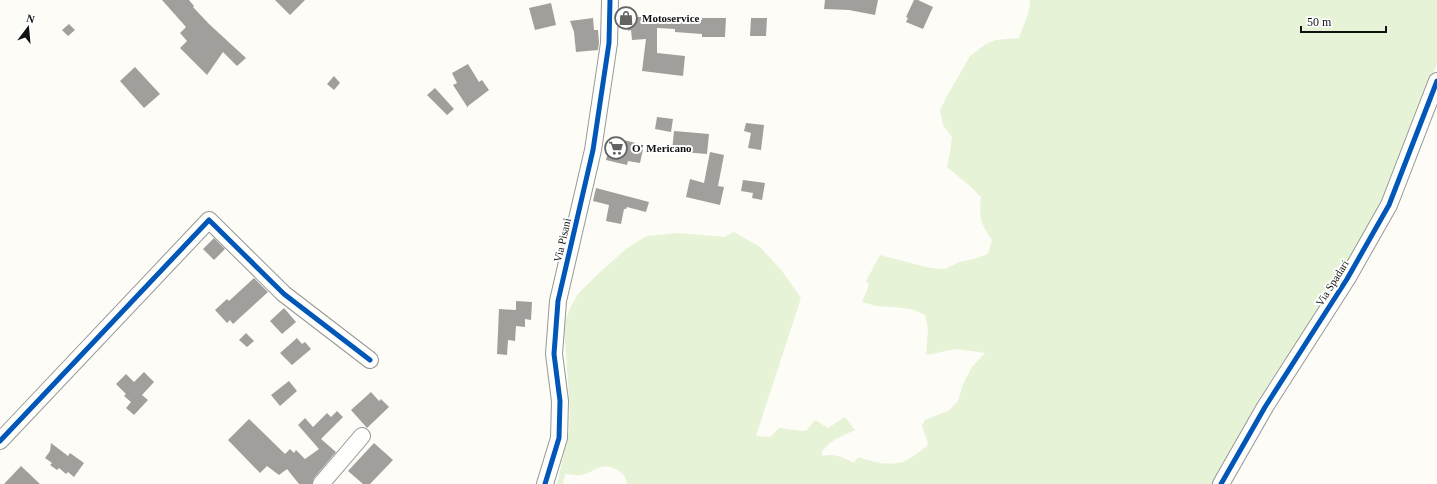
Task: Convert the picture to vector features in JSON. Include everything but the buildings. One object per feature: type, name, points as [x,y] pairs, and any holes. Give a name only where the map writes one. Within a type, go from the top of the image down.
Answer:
[{"type":"street","name":"Via Pisani","points":[[545,484],[559,438],[560,401],[554,354],[558,301],[593,150],[609,43],[610,0]]},
{"type":"street","name":"Via Spadari","points":[[1221,484],[1265,407],[1347,279],[1389,204],[1437,81]]},
{"type":"street","points":[[0,441],[209,220],[284,294],[370,360]]},
{"type":"street","points":[[321,484],[362,436]]},
{"type":"green space","points":[[1030,0],[1437,0],[1437,64],[1383,203],[1216,484],[627,484],[621,472],[608,466],[603,466],[581,475],[565,474],[563,484],[557,484],[569,432],[570,410],[564,328],[565,321],[578,294],[627,248],[647,236],[679,233],[725,237],[734,232],[760,247],[782,271],[801,298],[756,436],[770,437],[779,428],[803,431],[807,430],[815,420],[828,428],[845,417],[855,430],[827,445],[821,453],[823,456],[835,456],[854,463],[858,457],[875,462],[894,464],[905,461],[927,446],[928,443],[922,426],[925,420],[948,411],[958,401],[963,384],[972,367],[985,353],[956,349],[926,355],[928,329],[925,315],[911,309],[876,306],[862,302],[869,285],[866,281],[880,255],[930,268],[945,269],[959,262],[988,254],[992,240],[981,220],[981,197],[947,167],[952,137],[943,125],[940,110],[970,56],[986,44],[996,40],[1019,38],[1029,11]]},
{"type":"cycle path","points":[[545,484],[559,438],[560,401],[554,354],[558,301],[593,150],[609,43],[610,0]]},
{"type":"cycle path","points":[[1221,484],[1265,407],[1347,279],[1389,205],[1437,81]]},
{"type":"cycle path","points":[[0,441],[209,220],[284,294],[370,360]]},
{"type":"place","name":"Motoservice","points":[[626,18]]},
{"type":"place","name":"O' Mericano","points":[[616,148]]}]
